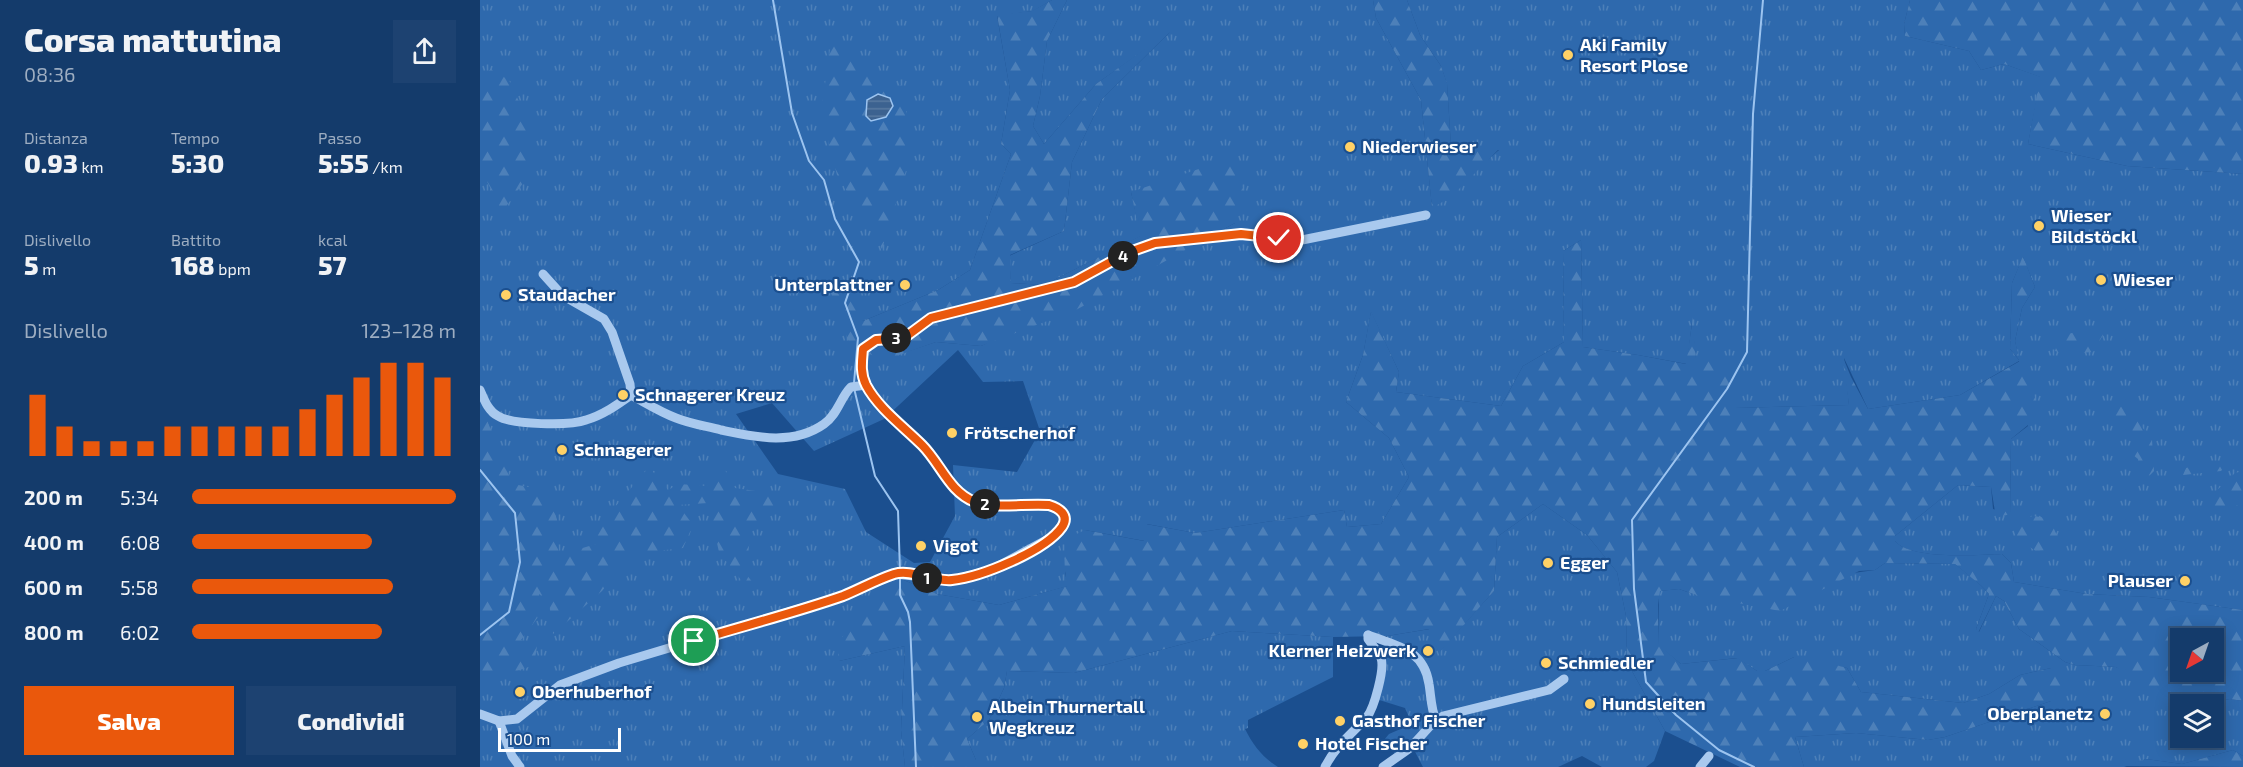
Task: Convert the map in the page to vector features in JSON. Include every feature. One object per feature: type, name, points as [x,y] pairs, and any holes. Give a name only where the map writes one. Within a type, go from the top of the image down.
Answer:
[{"type":"street","points":[[631,395],[662,412],[693,424],[752,436],[779,439],[796,436],[823,425],[859,386],[863,349],[876,340],[904,338],[931,318],[1074,282],[1127,253],[1155,243],[1241,234],[1302,240],[1426,215]]},
{"type":"street","points":[[543,274],[562,295],[604,319],[612,332],[630,384],[631,395]]},
{"type":"street","points":[[480,714],[499,721],[517,719],[560,685],[619,663],[842,596],[895,574],[906,573],[952,580],[991,570],[1052,537],[1061,529],[1065,519],[1059,509],[1049,505],[981,503],[966,497],[951,484],[923,446],[859,386]]},
{"type":"street","points":[[480,390],[485,403],[498,417],[531,423],[584,421],[600,415],[631,395]]},
{"type":"street","points":[[1325,767],[1335,749],[1371,709],[1383,665],[1368,635],[1403,648],[1421,660],[1428,673],[1436,721]]},
{"type":"street","points":[[1383,767],[1410,748],[1436,721],[1454,712],[1549,690],[1564,679]]},
{"type":"street","points":[[499,721],[512,756],[520,767]]},
{"type":"street","points":[[512,756],[512,767]]},
{"type":"street","points":[[1700,767],[1709,756]]},
{"type":"green space","points":[[480,0],[1052,0],[1033,11],[997,16],[1010,90],[1001,144],[1011,154],[970,270],[938,290],[863,321],[831,293],[882,360],[936,342],[981,346],[1177,254],[1235,223],[1131,192],[1141,236],[1044,285],[1011,283],[1009,256],[1064,231],[1072,162],[1102,99],[1170,32],[1096,84],[1044,144],[1033,126],[1040,96],[1047,41],[1067,0],[1373,0],[1376,18],[1421,100],[1432,207],[1499,150],[1451,146],[1447,84],[1441,66],[1420,35],[1407,0],[1910,0],[1904,24],[1905,36],[1969,51],[1981,70],[2004,64],[2041,77],[2028,144],[2127,166],[2243,174],[2243,610],[2149,597],[2087,594],[2014,582],[2011,563],[2002,554],[1929,554],[1903,547],[1895,541],[1895,536],[1958,485],[1991,487],[1993,509],[2010,514],[2011,439],[2028,426],[2019,361],[1960,395],[1868,409],[1844,358],[1849,405],[1735,408],[1696,358],[1692,322],[1687,364],[1583,347],[1581,240],[1563,251],[1564,342],[1523,366],[1501,406],[1396,392],[1399,372],[1371,312],[1363,355],[1346,402],[1389,438],[1409,477],[1381,524],[1347,527],[1344,510],[1195,533],[1147,524],[1145,541],[1085,530],[1065,573],[1068,586],[999,605],[937,594],[894,576],[839,661],[905,646],[901,730],[905,767],[480,767]],"holes":[[[2023,257],[2035,287],[2022,308],[2015,341],[2019,360],[2010,349],[2012,283]],[[958,350],[983,382],[1023,381],[1040,431],[1017,472],[953,465],[955,516],[930,562],[914,563],[866,532],[845,489],[778,474],[736,414],[772,403],[814,451],[884,419]]]},
{"type":"green space","points":[[1052,0],[1067,0],[1047,41],[1040,96],[1033,126],[1044,144],[1096,84],[1174,28],[1102,99],[1072,162],[1064,231],[1010,255],[1011,283],[1044,285],[1140,236],[1131,192],[1234,157],[1243,190],[1235,223],[1074,311],[981,346],[936,342],[882,361],[849,342],[831,293],[854,289],[863,321],[938,290],[970,270],[1011,154],[1001,144],[1010,90],[997,15],[1032,11]]},
{"type":"green space","points":[[1373,0],[1407,0],[1420,35],[1441,66],[1447,83],[1451,146],[1499,149],[1451,197],[1432,208],[1421,100],[1376,18]]},
{"type":"green space","points":[[1910,0],[2243,0],[2243,174],[2127,166],[2028,144],[2040,77],[2004,64],[1981,70],[1969,51],[1905,36],[1904,24]]},
{"type":"green space","points":[[831,42],[884,90],[902,85],[912,151],[882,249],[837,175],[821,112]]},
{"type":"green space","points":[[491,69],[509,80],[533,132],[526,179],[502,212],[480,167],[480,78]]},
{"type":"green space","points":[[1581,240],[1583,347],[1686,364],[1693,317],[1696,358],[1738,356],[1735,408],[1849,405],[1842,355],[1868,409],[1960,395],[2020,361],[2032,386],[2038,411],[2028,425],[2011,439],[2010,514],[1996,518],[1991,487],[1958,485],[1895,536],[1895,541],[1903,547],[1930,554],[2002,554],[2011,563],[2014,582],[2087,594],[2149,597],[2243,610],[2243,701],[2224,700],[2224,694],[2172,694],[2143,685],[2116,667],[2075,665],[2065,662],[2019,629],[2004,601],[1996,596],[1978,633],[1976,629],[1989,594],[1955,564],[1885,563],[1875,570],[1859,571],[1780,611],[1696,595],[1679,589],[1660,591],[1658,644],[1681,664],[1738,658],[1757,671],[1765,671],[1794,657],[1802,656],[1847,668],[1861,692],[1963,703],[1989,694],[2020,675],[2051,668],[2062,676],[2066,688],[2051,701],[1945,737],[1928,740],[1856,733],[1795,737],[1804,767],[1740,767],[1665,731],[1627,662],[1626,616],[1617,572],[1587,535],[1543,504],[1497,537],[1494,591],[1439,653],[1429,629],[1387,636],[1333,637],[1232,631],[1074,673],[1007,671],[1004,688],[989,720],[967,739],[976,760],[976,767],[905,767],[901,730],[905,646],[839,661],[837,643],[894,576],[937,594],[999,605],[1067,586],[1064,562],[1066,544],[1068,538],[1085,530],[1144,541],[1146,524],[1195,533],[1344,510],[1347,527],[1381,524],[1409,477],[1389,438],[1346,402],[1363,355],[1371,311],[1399,372],[1396,392],[1501,406],[1523,366],[1564,342],[1563,251]]},
{"type":"green space","points":[[2023,256],[2035,287],[2022,308],[2015,341],[2020,361],[2010,349],[2012,283]]},
{"type":"green space","points":[[2096,328],[2103,335],[2093,352],[2065,354],[2055,351],[2060,336]]},
{"type":"green space","points":[[480,403],[513,484],[554,492],[559,555],[596,544],[599,526],[649,467],[668,490],[679,484],[707,486],[720,461],[735,488],[789,496],[751,531],[747,562],[743,570],[753,583],[749,590],[719,552],[708,503],[678,505],[693,525],[683,548],[631,554],[602,591],[553,634],[549,602],[539,594],[538,617],[521,640],[537,646],[534,665],[480,684]]},
{"type":"green space","points":[[2130,406],[2140,408],[2136,419],[2152,440],[2154,471],[2147,478],[2139,479],[2138,459],[2133,455],[2138,436],[2124,423],[2100,411],[2103,408]]},
{"type":"green space","points":[[2216,461],[2226,465],[2221,471],[2183,475],[2186,468],[2192,466],[2204,468],[2207,463]]},
{"type":"green space","points":[[2243,471],[2243,504],[2215,511],[2211,496],[2235,473]]},
{"type":"green space","points":[[1543,504],[1587,535],[1617,572],[1626,616],[1627,662],[1665,731],[1654,761],[1646,767],[1602,767],[1582,756],[1558,767],[1423,767],[1411,744],[1396,755],[1384,740],[1389,734],[1412,724],[1405,708],[1376,699],[1385,667],[1387,636],[1430,629],[1439,652],[1494,591],[1497,537]]},
{"type":"green space","points":[[2033,516],[2048,518],[2058,537],[2051,550],[2036,551],[2017,539],[2014,526],[2016,520]]},
{"type":"green space","points":[[1885,563],[1955,564],[1989,594],[1976,629],[1979,632],[1996,596],[2004,601],[2019,629],[2065,662],[2075,665],[2116,667],[2180,694],[2170,694],[2170,748],[2224,748],[2224,700],[2243,701],[2243,756],[2233,750],[2182,764],[2146,759],[2124,767],[1804,767],[1795,737],[1856,733],[1928,740],[1945,737],[2051,701],[2051,668],[2020,675],[1989,694],[1963,703],[1861,692],[1847,668],[1794,657],[1765,671],[1757,671],[1737,658],[1681,664],[1658,645],[1659,591],[1679,589],[1696,595],[1875,570]]},
{"type":"green space","points":[[1232,631],[1333,637],[1333,677],[1248,720],[1248,728],[1245,729],[1251,740],[1263,755],[1278,767],[976,767],[976,760],[967,739],[989,720],[1004,688],[1007,671],[1074,673]]},
{"type":"green space","points":[[2233,750],[2243,756],[2243,767],[2123,766],[2146,759],[2182,764]]},
{"type":"shaded area","points":[[878,94],[890,98],[893,106],[886,117],[871,121],[866,116],[867,100]]},
{"type":"waterway","points":[[773,0],[792,113],[809,161],[824,180],[835,219],[859,262],[845,303],[858,338],[854,383]]},
{"type":"waterway","points":[[1754,767],[1719,750],[1676,715],[1646,682],[1634,589],[1632,520],[1727,389],[1747,352],[1753,114],[1763,0]]},
{"type":"waterway","points":[[854,388],[875,476],[898,511],[900,571]]},
{"type":"waterway","points":[[480,470],[515,513],[520,562],[509,612],[480,635]]},
{"type":"waterway","points":[[900,577],[900,595],[910,622],[916,767]]},
{"type":"place","name":"Aki Family Resort Plose","points":[[1568,55]]},
{"type":"place","name":"Niederwieser","points":[[1350,147]]},
{"type":"place","name":"Wieser Bildstöckl","points":[[2039,226]]},
{"type":"place","name":"Wieser","points":[[2101,280]]},
{"type":"place","name":"Unterplattner","points":[[905,285]]},
{"type":"place","name":"Staudacher","points":[[506,295]]},
{"type":"place","name":"Schnagerer Kreuz","points":[[623,395]]},
{"type":"place","name":"Frötscherhof","points":[[952,433]]},
{"type":"place","name":"Schnagerer","points":[[562,450]]},
{"type":"place","name":"Vigot","points":[[921,546]]},
{"type":"place","name":"Egger","points":[[1548,563]]},
{"type":"place","name":"Plauser","points":[[2185,581]]},
{"type":"place","name":"Klerner Heizwerk","points":[[1428,651]]},
{"type":"place","name":"Schmiedler","points":[[1546,663]]},
{"type":"place","name":"Oberhuberhof","points":[[520,692]]},
{"type":"place","name":"Hundsleiten","points":[[1590,704]]},
{"type":"place","name":"Oberplanetz","points":[[2105,714]]},
{"type":"place","name":"Albein Thurnertall Wegkreuz","points":[[977,717]]},
{"type":"place","name":"Gasthof Fischer","points":[[1340,721]]},
{"type":"place","name":"Hotel Fischer","points":[[1303,744]]},
{"type":"route","points":[[694,641],[842,596],[895,574],[906,573],[952,580],[991,570],[1029,551],[1061,529],[1065,519],[1059,509],[1049,505],[981,503],[966,497],[951,484],[923,446],[900,426],[866,385],[861,374],[863,349],[876,340],[904,338],[931,318],[994,304],[1074,282],[1127,253],[1155,243],[1241,234],[1279,238]]}]
